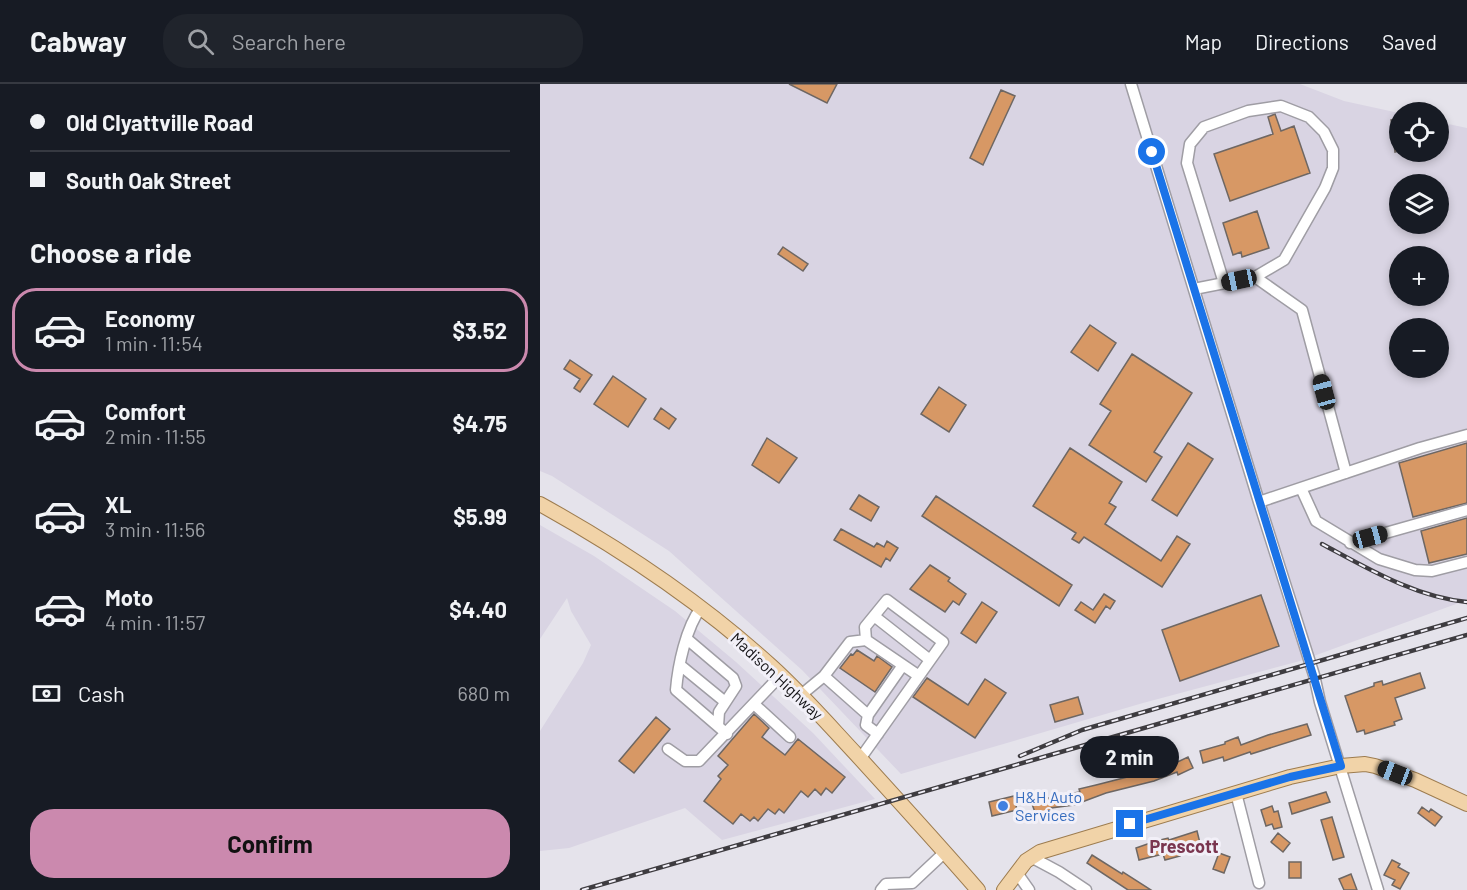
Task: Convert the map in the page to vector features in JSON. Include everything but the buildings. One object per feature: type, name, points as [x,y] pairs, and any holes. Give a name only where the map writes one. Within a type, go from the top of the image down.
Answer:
[{"type":"main road","name":"Madison Highway","points":[[540,504],[608,543],[655,574],[753,650],[801,695],[978,890]]},
{"type":"main road","points":[[1004,890],[1031,857],[1067,842],[1290,777],[1341,766],[1365,764],[1376,766],[1415,780],[1467,804]]},
{"type":"street","points":[[1131,84],[1314,675],[1320,702],[1378,890]]},
{"type":"street","points":[[1194,289],[1255,277],[1284,260],[1325,188],[1333,168],[1333,150],[1324,132],[1309,117],[1281,106],[1248,111],[1204,127],[1190,144],[1187,163],[1224,283]]},
{"type":"street","points":[[1255,277],[1302,310],[1346,473]]},
{"type":"street","points":[[1259,502],[1420,448],[1467,435]]},
{"type":"street","points":[[1301,488],[1316,521],[1379,559],[1415,570],[1432,571],[1467,562]]},
{"type":"street","points":[[1350,543],[1467,510]]},
{"type":"street","points":[[860,759],[943,642],[887,600],[865,627],[866,640]]},
{"type":"street","points":[[701,608],[693,619],[676,690],[727,734]]},
{"type":"street","points":[[874,616],[930,660]]},
{"type":"street","points":[[687,639],[733,678],[736,686],[724,701],[719,712],[718,726]]},
{"type":"street","points":[[801,695],[824,676],[850,642],[866,640],[918,676]]},
{"type":"street","points":[[878,734],[866,725],[868,715],[903,665]]},
{"type":"street","points":[[680,666],[724,701]]},
{"type":"street","points":[[668,749],[685,761],[699,761],[781,675]]},
{"type":"street","points":[[824,676],[868,715]]},
{"type":"street","points":[[754,704],[790,737]]},
{"type":"street","points":[[1236,793],[1259,883]]},
{"type":"street","points":[[881,890],[886,884],[912,883],[945,852]]},
{"type":"street","points":[[1031,857],[1086,890]]},
{"type":"street","points":[[1017,873],[1029,890]]},
{"type":"shaded area","points":[[540,84],[1300,84],[1344,101],[1389,111],[1389,162],[1449,162],[1449,124],[1467,128],[1467,600],[1300,661],[1143,703],[901,774],[802,670],[669,551],[552,476],[540,471]]},
{"type":"shaded area","points":[[540,525],[594,556],[675,611],[736,662],[813,733],[875,799],[722,840],[685,808],[569,848],[540,851],[540,731],[583,663],[591,645],[571,611],[567,598],[540,639]]},
{"type":"railway","points":[[1322,544],[1410,588],[1467,602]]},
{"type":"railway","points":[[1020,756],[1082,730],[1467,618]]},
{"type":"railway","points":[[582,890],[1467,635]]},
{"type":"place","name":"H&H Auto Services","points":[[1003,806]]},
{"type":"district","name":"Prescott","points":[[1184,847]]},
{"type":"route","points":[[1130,824],[1290,777],[1341,766],[1152,152]]}]
